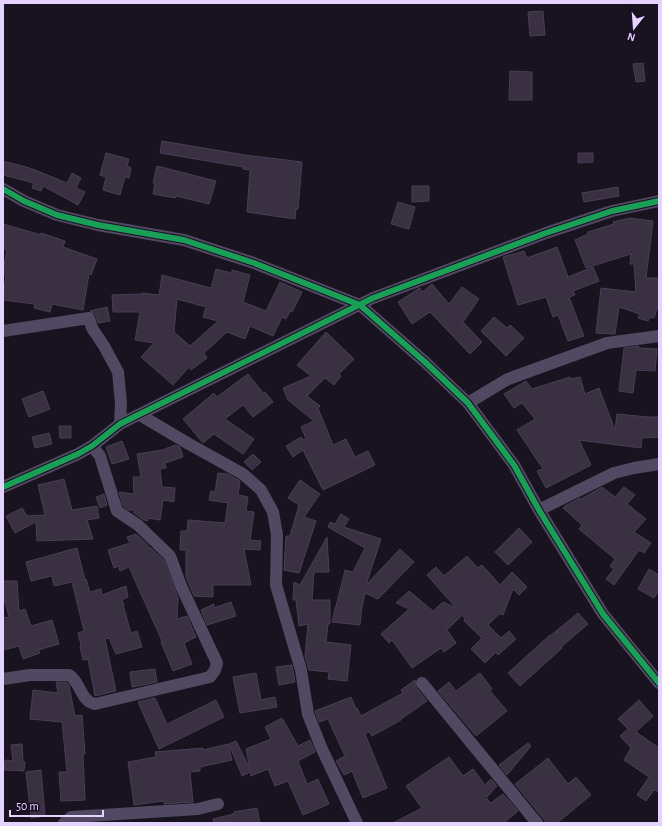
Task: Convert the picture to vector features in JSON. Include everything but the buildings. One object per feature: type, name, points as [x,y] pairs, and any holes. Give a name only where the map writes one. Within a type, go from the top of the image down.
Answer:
[{"type":"street","points":[[3,189],[24,201],[57,215],[98,225],[184,240],[254,263],[360,305],[425,362],[468,403],[514,465],[539,510],[603,614],[659,683]]},
{"type":"street","points":[[3,487],[78,454],[92,446],[120,424],[373,298],[546,233],[612,211],[659,201]]},
{"type":"street","points":[[3,331],[89,318],[92,328],[118,372],[121,404],[120,424]]},
{"type":"street","points":[[468,403],[508,379],[607,343],[659,336]]},
{"type":"street","points":[[140,414],[243,474],[261,490],[273,512],[277,535],[276,585],[301,670],[308,714],[321,747],[357,823]]},
{"type":"street","points":[[3,679],[30,675],[69,675],[74,678],[82,695],[90,703],[95,704],[210,677],[215,670],[217,663],[181,586],[170,556],[138,524],[117,512],[100,456],[92,446]]},
{"type":"street","points":[[539,510],[614,473],[659,464]]},
{"type":"street","points":[[422,682],[537,823]]},
{"type":"street","points":[[64,823],[71,817],[127,818],[198,809],[218,804]]},
{"type":"cycle path","points":[[3,189],[24,201],[57,215],[98,225],[184,240],[254,263],[360,305],[425,362],[468,403],[514,465],[539,510],[603,614],[659,683]]},
{"type":"cycle path","points":[[3,487],[78,454],[92,446],[120,424],[373,298],[546,233],[612,211],[659,201]]}]
